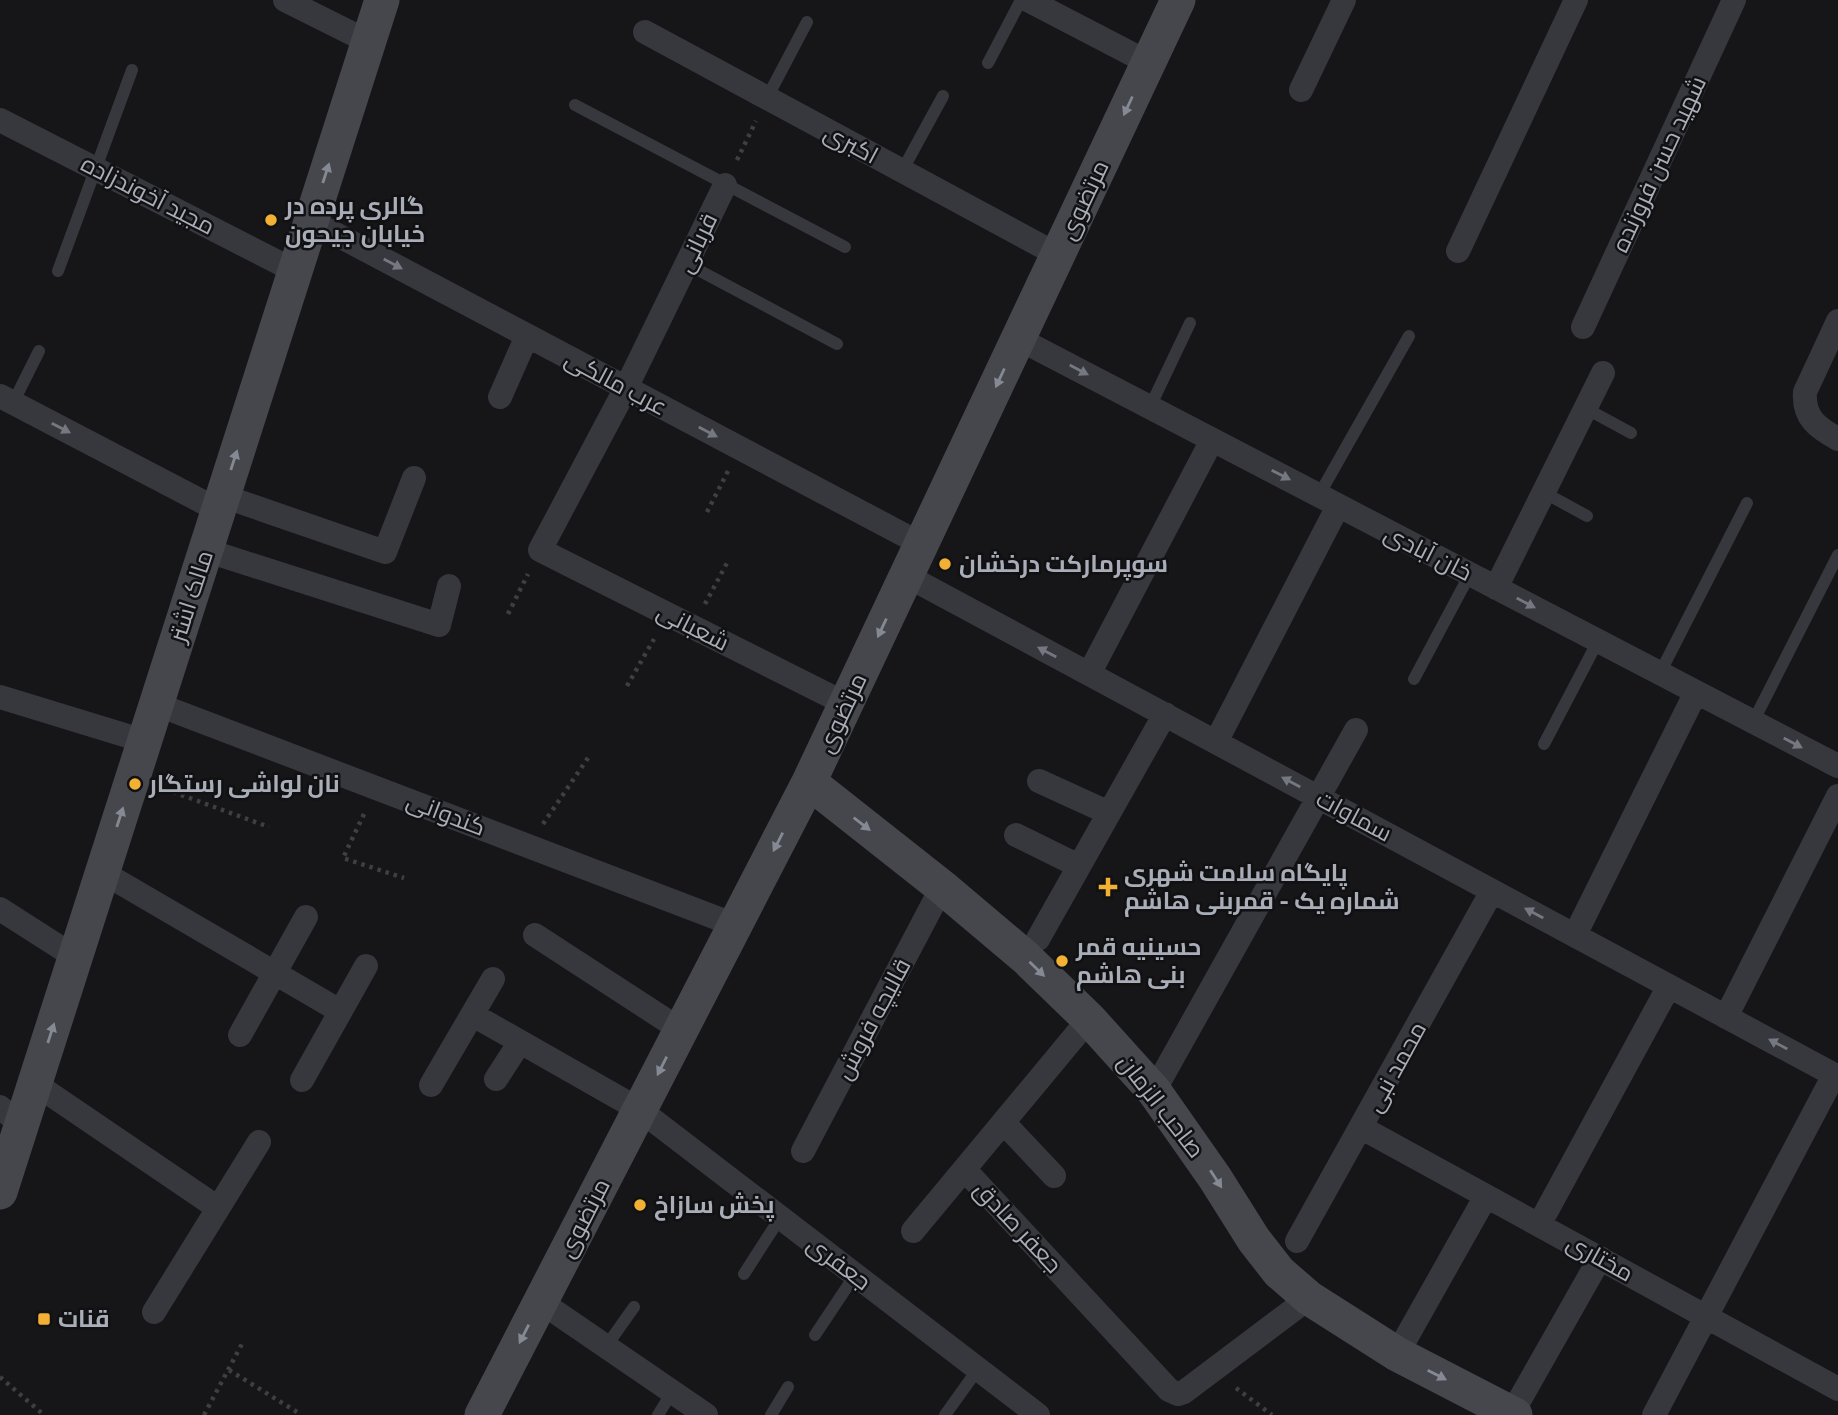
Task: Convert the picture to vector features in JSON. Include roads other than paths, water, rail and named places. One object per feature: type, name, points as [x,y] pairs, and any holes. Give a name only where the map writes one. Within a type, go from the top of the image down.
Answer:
[{"type":"street","points":[[285,0],[369,42]]},
{"type":"street","name":"مالک اشتر","points":[[0,1192],[11,1116],[34,1083],[382,0]]},
{"type":"street","points":[[1028,0],[1149,63]]},
{"type":"street","name":"مرتضوی","points":[[482,1415],[809,782],[1178,0]]},
{"type":"street","points":[[1301,90],[1344,0]]},
{"type":"street","points":[[1458,251],[1576,0]]},
{"type":"street","name":"شهید حسن فروزنده","points":[[1583,327],[1734,0]]},
{"type":"street","name":"اکبری","points":[[645,32],[1058,255]]},
{"type":"street","name":"مجید آخوندزاده","points":[[0,120],[295,271]]},
{"type":"street","name":"قربانی","points":[[540,550],[626,388],[725,185]]},
{"type":"street","name":"عرب مالکی","points":[[311,221],[921,544]]},
{"type":"street","points":[[1828,433],[1810,419],[1806,410],[1805,392],[1838,321]]},
{"type":"street","points":[[500,397],[527,335]]},
{"type":"street","name":"خان آبادی","points":[[1018,339],[1838,766]]},
{"type":"street","points":[[1496,588],[1603,373]]},
{"type":"street","points":[[4,400],[220,503],[385,552],[414,478]]},
{"type":"street","points":[[1089,674],[1212,440]]},
{"type":"street","points":[[1216,742],[1329,500]]},
{"type":"street","points":[[205,550],[439,625],[449,586]]},
{"type":"street","name":"شعبانی","points":[[540,550],[846,704]]},
{"type":"street","name":"سماوات","points":[[907,576],[1836,1076]]},
{"type":"street","points":[[1575,935],[1696,692]]},
{"type":"street","points":[[0,697],[144,741]]},
{"type":"street","name":"کندوانی","points":[[156,704],[735,925]]},
{"type":"street","points":[[1038,939],[1164,714]]},
{"type":"street","points":[[1154,1091],[1356,730]]},
{"type":"street","points":[[1040,780],[1109,813]]},
{"type":"street","name":"صاحب الزمان","points":[[809,782],[942,887],[1025,957],[1089,1019],[1154,1091],[1215,1178],[1254,1240],[1279,1272],[1309,1298],[1396,1354],[1513,1415]]},
{"type":"street","points":[[1727,1017],[1838,796]]},
{"type":"street","points":[[1016,835],[1079,866]]},
{"type":"street","points":[[102,872],[340,1011]]},
{"type":"street","name":"قالیچه فروش","points":[[803,1151],[942,887]]},
{"type":"street","name":"محمد نبی","points":[[1297,1241],[1492,891]]},
{"type":"street","points":[[0,909],[75,957]]},
{"type":"street","points":[[240,1035],[306,917]]},
{"type":"street","points":[[535,935],[681,1030]]},
{"type":"street","points":[[302,1080],[366,966]]},
{"type":"street","points":[[431,1085],[494,979]]},
{"type":"street","points":[[1539,1225],[1669,986]]},
{"type":"street","name":"جعفری","points":[[473,1015],[640,1110],[1038,1415]]},
{"type":"street","name":"جعفر صادق","points":[[1089,1019],[965,1170],[1169,1390],[1178,1394],[1309,1298]]},
{"type":"street","points":[[496,1079],[520,1042]]},
{"type":"street","points":[[1654,1415],[1836,1076]]},
{"type":"street","points":[[34,1083],[218,1208]]},
{"type":"street","points":[[1004,1123],[1054,1176]]},
{"type":"street","name":"مختاری","points":[[1362,1128],[1838,1389]]},
{"type":"street","points":[[154,1311],[259,1142]]},
{"type":"street","points":[[914,1231],[965,1170]]},
{"type":"street","points":[[1396,1354],[1486,1196]]},
{"type":"street","points":[[1513,1415],[1600,1258]]},
{"type":"street","points":[[541,1302],[706,1415]]},
{"type":"lane","points":[[988,62],[1021,0]]},
{"type":"lane","points":[[767,98],[807,22]]},
{"type":"lane","points":[[58,271],[132,70]]},
{"type":"lane","points":[[902,171],[943,96]]},
{"type":"lane","points":[[576,105],[845,247]]},
{"type":"lane","points":[[687,264],[837,344]]},
{"type":"lane","points":[[1150,407],[1190,323]]},
{"type":"lane","points":[[1329,500],[1409,336]]},
{"type":"lane","points":[[4,400],[40,351]]},
{"type":"lane","points":[[1585,408],[1631,433]]},
{"type":"lane","points":[[1544,492],[1587,516]]},
{"type":"lane","points":[[1660,673],[1748,503]]},
{"type":"lane","points":[[1753,722],[1838,555]]},
{"type":"lane","points":[[1414,679],[1470,575]]},
{"type":"lane","points":[[1544,744],[1598,641]]},
{"type":"lane","points":[[744,1274],[780,1218]]},
{"type":"lane","points":[[815,1335],[855,1275]]},
{"type":"lane","points":[[605,1348],[634,1307]]},
{"type":"lane","points":[[945,1415],[978,1369]]},
{"type":"lane","points":[[771,1415],[788,1387]]},
{"type":"lane","points":[[658,1415],[672,1392]]},
{"type":"place","name":"گالری پرده در خیابان جیحون","points":[[271,220]]},
{"type":"place","name":"سوپرمارکت درخشان","points":[[945,564]]},
{"type":"place","name":"نان لواشی رستگار","points":[[135,784]]},
{"type":"place","name":"پایگاه سلامت شهری شماره یک - قمربنی هاشم","points":[[1108,887]]},
{"type":"place","name":"حسینیه قمر بنی هاشم","points":[[1062,961]]},
{"type":"place","name":"پخش سازاخ","points":[[640,1205]]},
{"type":"place","name":"قنات","points":[[44,1319]]}]
